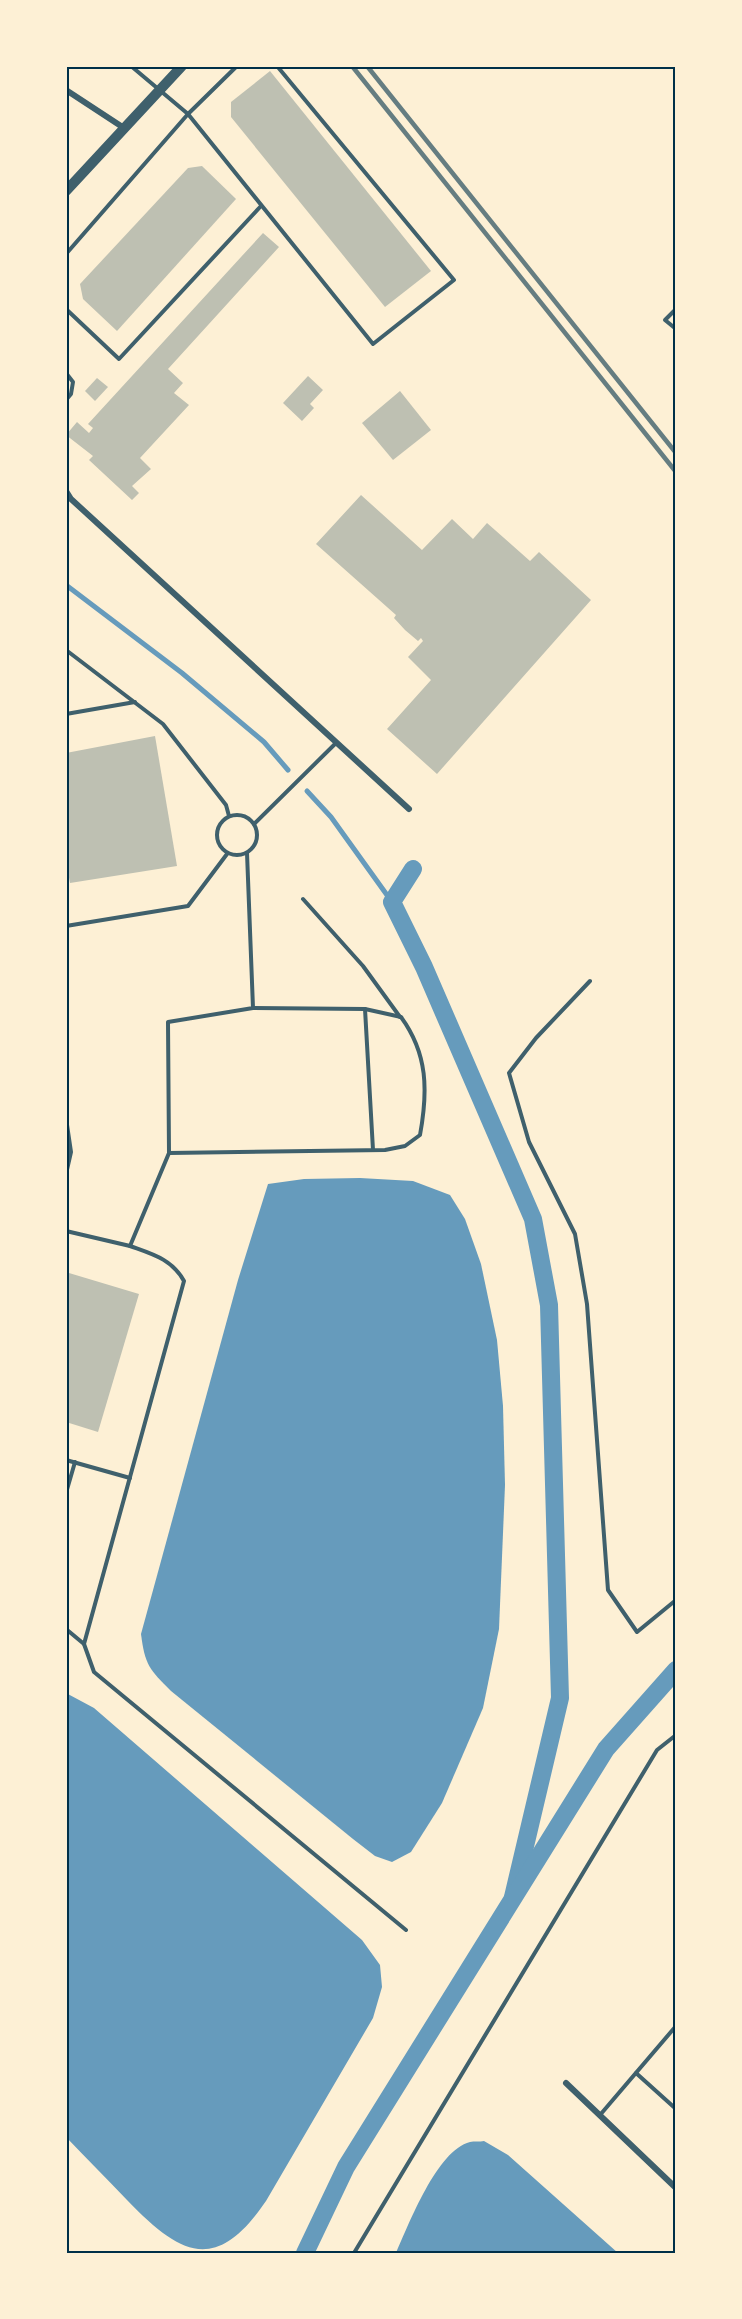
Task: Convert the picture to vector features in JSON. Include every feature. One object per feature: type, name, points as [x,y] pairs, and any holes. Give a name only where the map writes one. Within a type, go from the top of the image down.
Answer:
[{"type":"street","points":[[66,191],[182,66]]},
{"type":"street","points":[[66,90],[124,128]]},
{"type":"street","points":[[66,491],[71,499],[409,808]]},
{"type":"street","points":[[566,2083],[676,2188]]},
{"type":"lane","points":[[131,66],[188,114],[373,344],[454,280],[277,66]]},
{"type":"lane","points":[[66,254],[188,114],[237,66]]},
{"type":"lane","points":[[66,309],[119,358],[261,206]]},
{"type":"lane","points":[[676,309],[665,320],[676,329]]},
{"type":"lane","points":[[66,373],[73,382],[66,400]]},
{"type":"lane","points":[[66,650],[163,724],[226,805],[229,816]]},
{"type":"lane","points":[[66,714],[135,702]]},
{"type":"lane","points":[[254,824],[336,742]]},
{"type":"lane","points":[[247,854],[227,854],[218,844],[216,837],[219,824],[229,816],[243,816],[254,824],[258,837],[256,844],[247,854],[253,1008]]},
{"type":"lane","points":[[66,926],[188,906],[227,854]]},
{"type":"lane","points":[[169,1153],[287,1149],[373,1150],[405,1146],[420,1135],[424,1061],[413,1034],[363,966],[303,899]]},
{"type":"lane","points":[[590,981],[536,1038],[509,1073],[529,1143],[575,1234],[587,1304],[608,1590],[637,1632],[676,1600]]},
{"type":"lane","points":[[129,1246],[169,1153],[168,1022],[253,1008],[365,1009],[401,1017]]},
{"type":"lane","points":[[365,1009],[373,1150]]},
{"type":"lane","points":[[66,1118],[71,1152],[66,1174]]},
{"type":"lane","points":[[66,1231],[129,1246],[177,1268],[184,1281],[84,1644]]},
{"type":"lane","points":[[66,1460],[130,1478]]},
{"type":"lane","points":[[66,1493],[75,1462]]},
{"type":"lane","points":[[66,1629],[84,1644],[94,1672],[406,1930]]},
{"type":"lane","points":[[354,2253],[657,1750],[676,1735]]},
{"type":"lane","points":[[600,2115],[676,2026]]},
{"type":"lane","points":[[636,2073],[676,2109]]},
{"type":"water","points":[[360,1178],[413,1181],[450,1195],[465,1219],[481,1264],[497,1340],[503,1406],[505,1485],[499,1629],[483,1708],[442,1803],[411,1852],[392,1862],[375,1856],[353,1839],[171,1691],[149,1666],[141,1634],[238,1280],[268,1184],[304,1179]]},
{"type":"water","points":[[66,1693],[94,1708],[362,1940],[380,1965],[382,1987],[373,2018],[266,2201],[248,2224],[231,2240],[214,2248],[198,2249],[182,2244],[164,2234],[146,2219],[66,2137]]},
{"type":"water","points":[[484,2141],[508,2155],[618,2253],[396,2253],[416,2207],[446,2159],[458,2148],[470,2142]]},
{"type":"building","points":[[270,71],[431,271],[385,307],[231,117],[231,102]]},
{"type":"building","points":[[202,166],[236,199],[117,331],[83,299],[80,284],[188,168]]},
{"type":"building","points":[[263,233],[279,247],[168,369],[183,383],[174,393],[189,405],[140,458],[151,469],[132,486],[139,493],[132,500],[89,460],[93,456],[66,435],[77,422],[89,433],[93,428],[88,424]]},
{"type":"building","points":[[308,376],[323,390],[310,404],[314,408],[302,421],[283,403]]},
{"type":"building","points":[[97,378],[108,387],[95,401],[85,391]]},
{"type":"building","points":[[400,391],[431,430],[393,460],[362,423]]},
{"type":"building","points":[[361,495],[422,550],[452,519],[473,539],[487,523],[530,561],[539,552],[591,600],[437,774],[387,729],[431,680],[408,657],[423,641],[421,638],[418,641],[405,630],[394,618],[396,615],[316,544]]},
{"type":"building","points":[[155,736],[177,866],[70,883],[66,861],[66,753]]},
{"type":"building","points":[[69,1273],[139,1294],[98,1432],[66,1422],[66,1282]]},
{"type":"waterway","points":[[66,585],[182,673],[264,742],[288,770]]},
{"type":"waterway","points":[[307,791],[331,817],[392,902]]},
{"type":"waterway","points":[[413,869],[392,902],[424,967],[533,1219],[549,1305],[560,1698],[513,1897]]},
{"type":"waterway","points":[[305,2253],[346,2167],[606,1749],[676,1670]]},
{"type":"railway","points":[[352,66],[676,472]]},
{"type":"railway","points":[[367,66],[676,453]]}]
